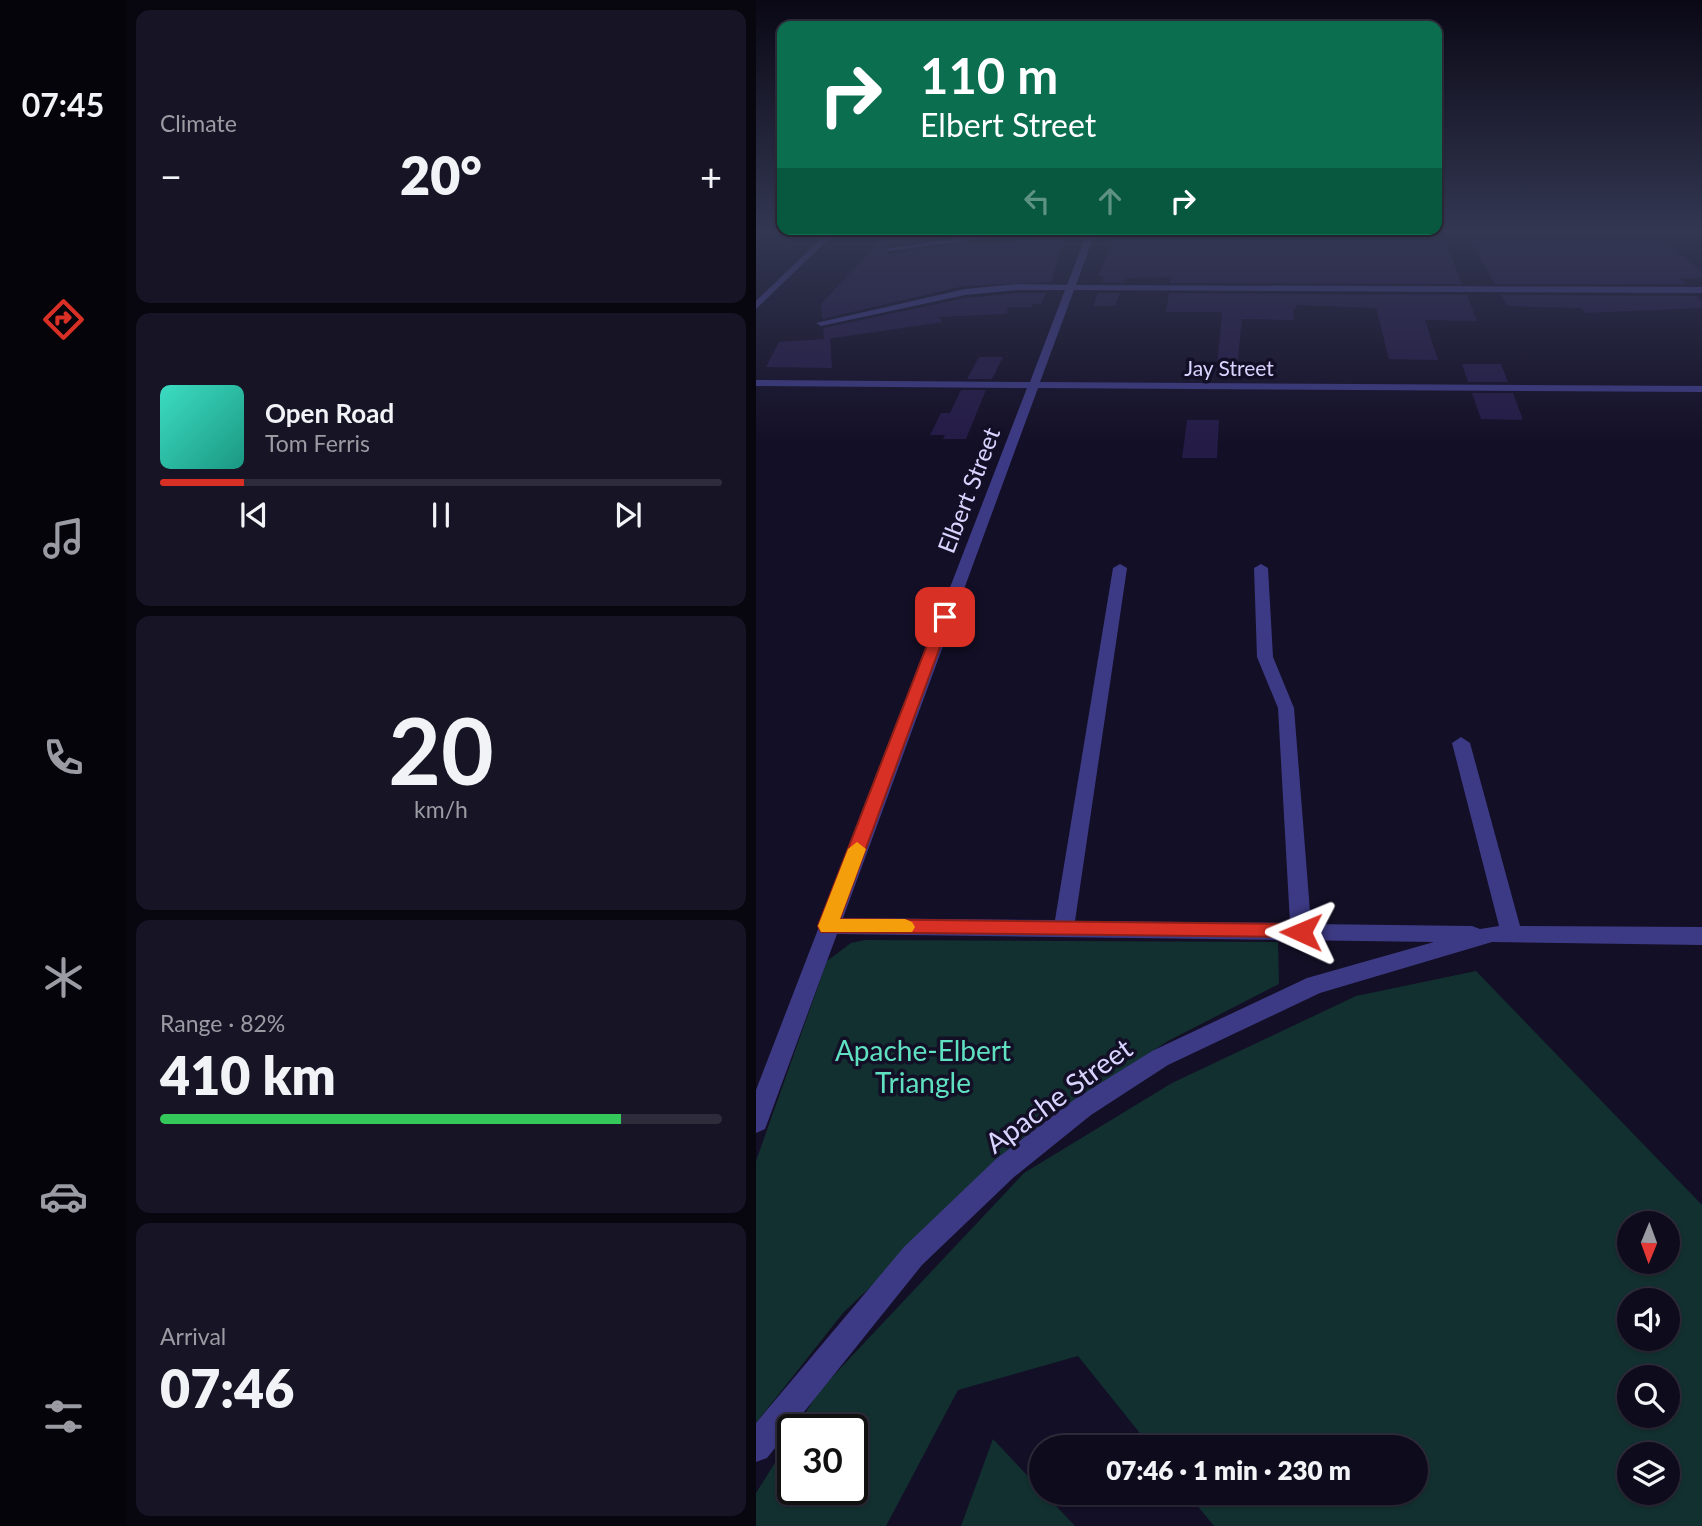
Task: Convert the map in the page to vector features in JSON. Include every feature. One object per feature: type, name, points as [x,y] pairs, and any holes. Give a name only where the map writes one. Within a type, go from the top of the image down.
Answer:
[{"type":"street","points":[[821,323],[922,301]]},
{"type":"street","name":"Elbert Street","points":[[756,1121],[1065,301]]},
{"type":"street","name":"Jay Street","points":[[756,383],[1702,389]]},
{"type":"street","points":[[1064,928],[1120,568]]},
{"type":"street","points":[[1261,568],[1265,657],[1286,708],[1301,932]]},
{"type":"street","points":[[1461,743],[1502,934]]},
{"type":"street","name":"Apache Street","points":[[828,926],[1702,936]]},
{"type":"street","name":"Apache Street","points":[[756,1447],[913,1256],[1005,1168],[1083,1107],[1160,1058],[1315,985],[1502,934]]},
{"type":"green space","name":"Apache-Elbert Triangle","points":[[865,940],[1278,942],[1279,984],[1168,1041],[1050,1116],[843,1313],[756,1423],[756,1161],[827,961],[851,943]]},
{"type":"green space","points":[[1476,971],[1702,1205],[1702,1526],[1214,1526],[1197,1505],[1428,1505],[1428,1435],[1141,1435],[1078,1356],[958,1390],[886,1526],[756,1526],[756,1493],[777,1460],[777,1505],[868,1505],[868,1414],[805,1414],[819,1391],[1024,1173],[1172,1083],[1356,996]]},
{"type":"green space","points":[[993,1439],[1029,1477],[1029,1505],[1055,1505],[1075,1526],[961,1526]]},
{"type":"building","points":[[824,301],[899,301],[822,319],[821,304]]},
{"type":"building","points":[[950,301],[1042,301],[1041,304],[1033,304],[1032,307],[1008,307],[1007,314],[939,317],[943,322],[827,339],[830,339],[832,368],[766,367],[779,342],[824,339],[823,328]]},
{"type":"building","points":[[1095,301],[1117,301],[1115,306],[1093,306]]},
{"type":"building","points":[[1168,301],[1469,301],[1477,321],[1425,320],[1438,360],[1389,359],[1376,308],[1296,305],[1297,309],[1293,309],[1294,320],[1242,319],[1237,367],[1217,367],[1222,312],[1166,312]]},
{"type":"building","points":[[1505,301],[1702,301],[1702,308],[1585,313],[1581,308],[1508,306]]},
{"type":"building","points":[[979,357],[1003,357],[992,379],[967,379]]},
{"type":"building","points":[[1462,364],[1501,364],[1508,382],[1468,382]]},
{"type":"building","points":[[961,390],[986,390],[966,439],[943,439],[945,435],[930,435],[941,413],[950,413]]},
{"type":"building","points":[[1472,393],[1513,393],[1523,420],[1481,419]]},
{"type":"building","points":[[1187,420],[1219,420],[1217,458],[1182,458]]},
{"type":"slow traffic","points":[[857,849],[828,926],[905,927]]},
{"type":"route","points":[[945,617],[828,926],[1301,932]]}]
